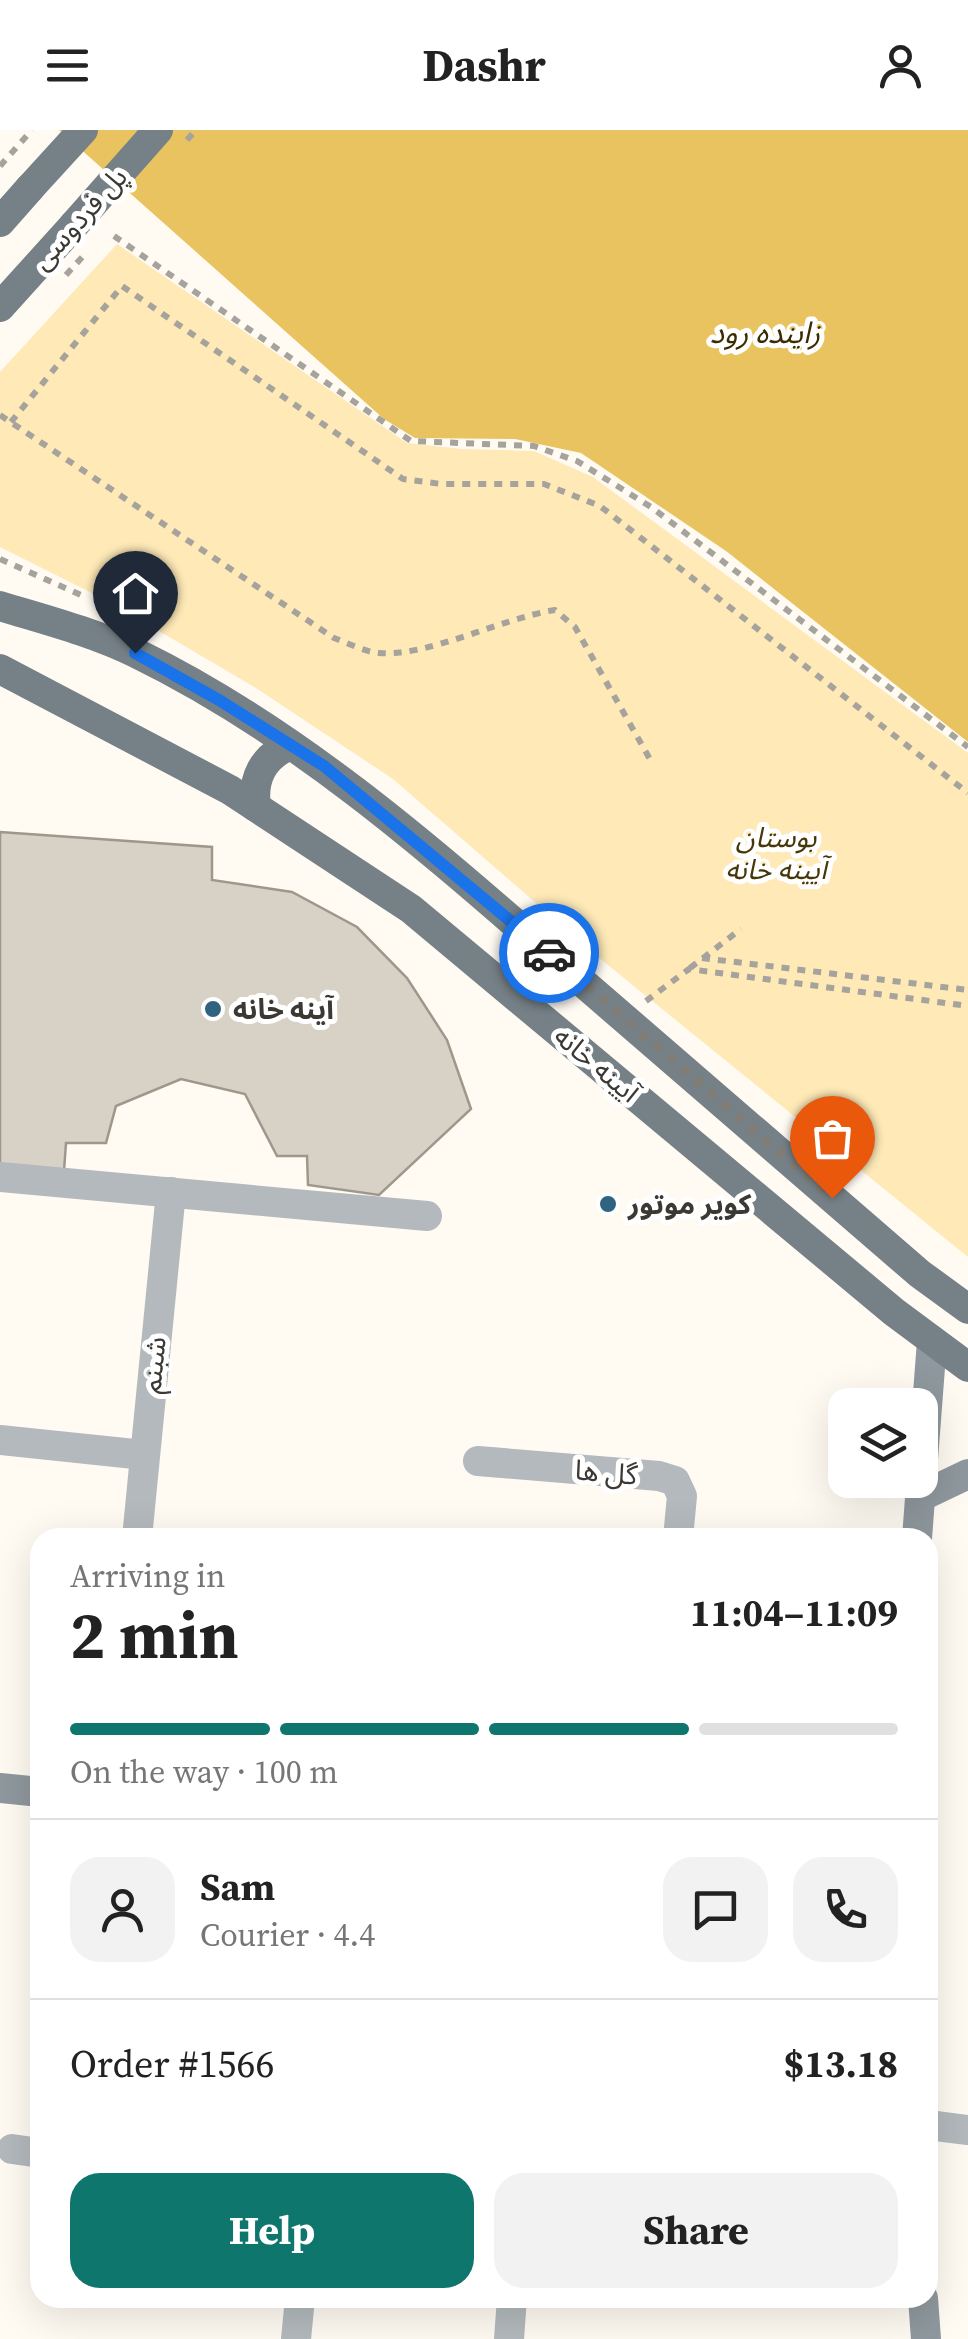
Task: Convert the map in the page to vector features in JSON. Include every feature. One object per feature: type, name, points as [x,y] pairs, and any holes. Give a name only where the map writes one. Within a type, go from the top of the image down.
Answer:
[{"type":"main road","name":"پل فردوسی","points":[[0,222],[83,130]]},
{"type":"main road","name":"پل فردوسی","points":[[0,307],[158,130]]},
{"type":"main road","name":"آیینه خانه","points":[[0,606],[135,653],[324,766],[448,866],[920,1274],[968,1309]]},
{"type":"main road","name":"آیینه خانه","points":[[0,669],[230,790],[410,908],[894,1312],[968,1367]]},
{"type":"main road","points":[[256,807],[260,769],[278,750],[290,745]]},
{"type":"street","points":[[0,1176],[427,1216]]},
{"type":"street","name":"شبنم","points":[[139,1528],[171,1192]]},
{"type":"street","points":[[928,1388],[932,1341]]},
{"type":"street","points":[[0,1440],[144,1456]]},
{"type":"street","name":"گل ها","points":[[478,1462],[658,1476],[675,1481],[682,1496],[679,1528]]},
{"type":"street","points":[[938,1488],[968,1474]]},
{"type":"street","points":[[918,1528],[920,1498]]},
{"type":"street","points":[[0,1788],[30,1791]]},
{"type":"street","points":[[938,2126],[968,2130]]},
{"type":"street","points":[[296,2339],[299,2308]]},
{"type":"street","points":[[508,2339],[511,2308]]},
{"type":"street","points":[[924,2308],[926,2339]]},
{"type":"path","points":[[0,166],[32,130]]},
{"type":"path","points":[[114,236],[411,441],[534,446],[577,462],[651,507],[968,746]]},
{"type":"path","points":[[11,422],[122,286],[403,479],[441,484],[544,484],[600,506],[968,793]]},
{"type":"path","points":[[0,415],[334,638],[376,654],[410,652],[525,615],[555,610],[575,628],[651,761]]},
{"type":"path","points":[[645,1002],[741,929]]},
{"type":"path","points":[[702,958],[968,990]]},
{"type":"path","points":[[688,968],[968,1006]]},
{"type":"green space","name":"بوستان آیینه خانه","points":[[117,244],[407,443],[534,451],[593,477],[968,753],[968,1257],[598,957],[393,779],[256,688],[108,601],[0,547],[0,372]]},
{"type":"water","name":"زاینده رود","points":[[59,130],[968,130],[968,742],[726,551],[581,453],[515,439],[415,438],[384,419]]},
{"type":"building","name":"آینه خانه","points":[[0,832],[212,847],[212,880],[292,892],[357,927],[407,978],[447,1040],[471,1109],[379,1195],[308,1185],[307,1156],[277,1156],[245,1094],[181,1079],[116,1106],[106,1143],[66,1143],[64,1171],[0,1165]]},
{"type":"way so far","points":[[549,953],[832,1198]]},
{"type":"place","name":"آینه خانه","points":[[213,1009]]},
{"type":"place","name":"کویر موتور","points":[[608,1204]]},
{"type":"route","points":[[135,653],[324,766],[549,953]]}]
